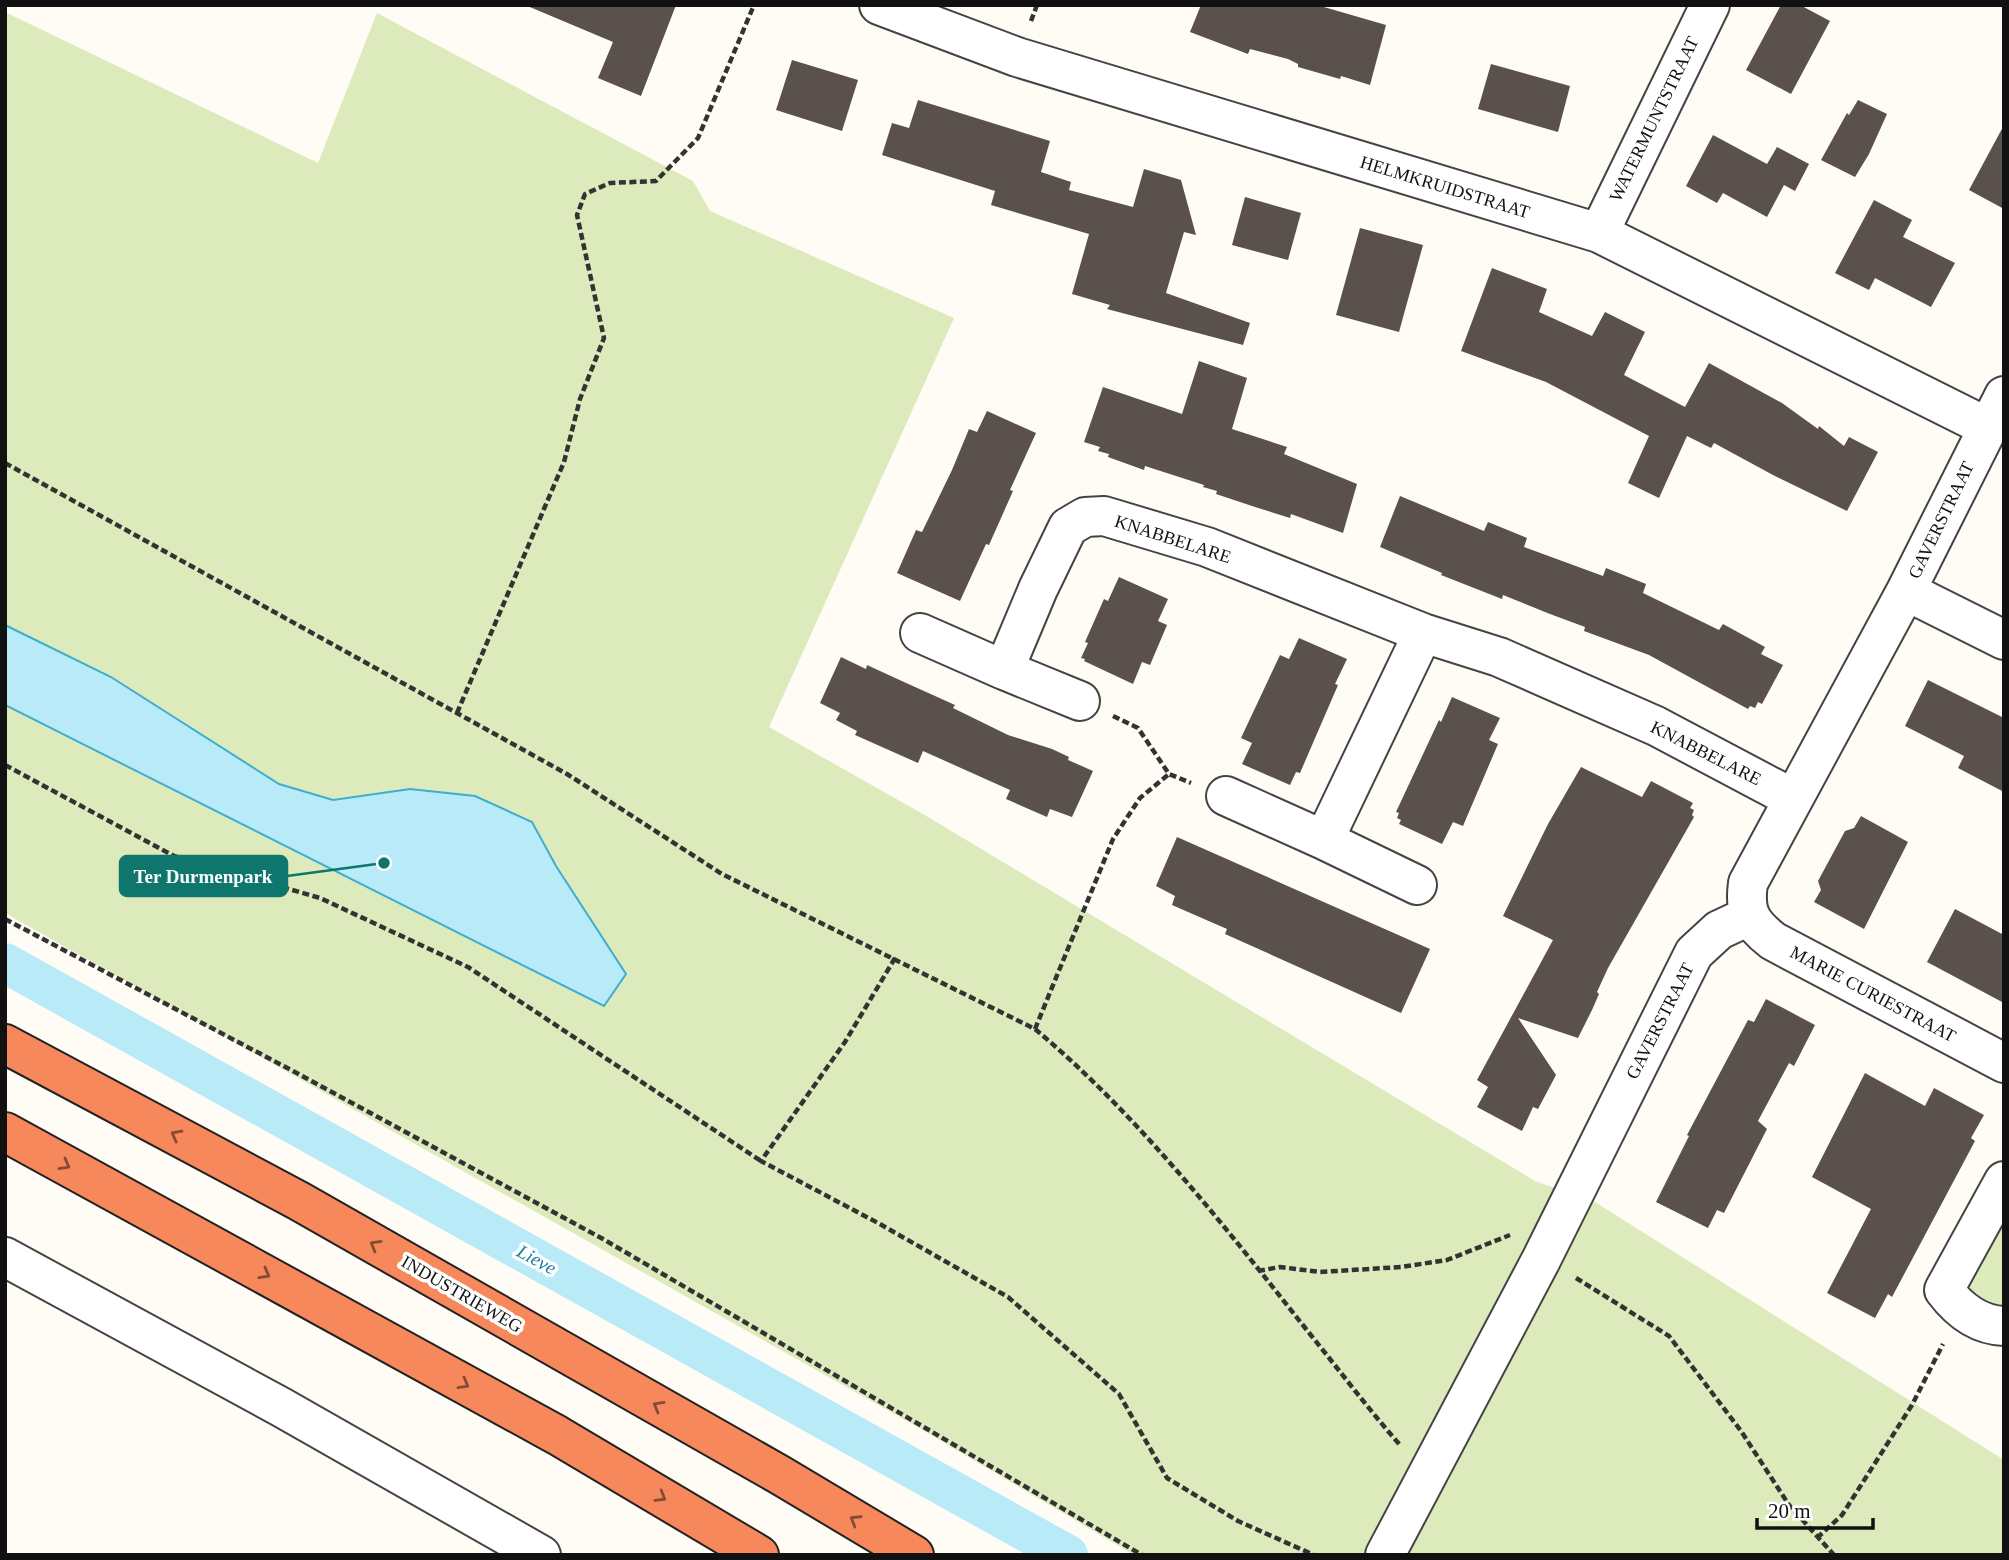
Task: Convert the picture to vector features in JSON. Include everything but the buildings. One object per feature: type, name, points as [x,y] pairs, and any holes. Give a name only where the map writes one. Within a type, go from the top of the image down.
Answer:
[{"type":"highway","name":"INDUSTRIEWEG","points":[[5,1044],[299,1201],[780,1475],[914,1555]]},
{"type":"highway","points":[[5,1132],[557,1434],[758,1555]]},
{"type":"street","name":"HELMKRUIDSTRAAT","points":[[879,5],[1017,57],[1599,233],[1995,412]]},
{"type":"street","name":"WATERMUNTSTRAAT","points":[[1599,233],[1710,5]]},
{"type":"street","name":"GAVERSTRAAT","points":[[1385,1555],[1547,1247],[1694,953],[1719,930],[1749,916],[1745,901],[1748,883],[1906,591],[1995,412]]},
{"type":"street","name":"KNABBELARE","points":[[1004,670],[1068,527],[1085,517],[1104,516],[1207,547],[1423,634],[1499,657],[1656,726],[1792,798]]},
{"type":"street","points":[[1906,591],[2004,640]]},
{"type":"street","points":[[920,633],[1080,702]]},
{"type":"street","points":[[1324,840],[1423,634]]},
{"type":"street","points":[[1226,796],[1417,885]]},
{"type":"street","name":"MARIE CURIESTRAAT","points":[[1749,916],[1773,941],[2004,1063]]},
{"type":"street","points":[[2004,1181],[1944,1290],[1960,1309],[1974,1318],[1994,1325],[2004,1325]]},
{"type":"street","points":[[5,1257],[269,1401],[541,1555]]},
{"type":"path","points":[[457,713],[564,462],[580,399],[604,338],[577,215],[585,194],[610,183],[656,181],[698,138],[754,5]]},
{"type":"path","points":[[5,463],[567,774],[722,874],[1035,1029],[1076,1063],[1127,1114],[1426,1475]]},
{"type":"path","points":[[1080,702],[1138,728],[1169,774],[1226,796]]},
{"type":"path","points":[[5,765],[174,856],[320,898],[468,967],[761,1161],[878,1223],[1008,1297],[1119,1394],[1167,1478],[1238,1521],[1314,1555]]},
{"type":"path","points":[[1035,1029],[1113,839],[1140,798],[1169,774]]},
{"type":"path","points":[[5,919],[603,1239],[1142,1555]]},
{"type":"path","points":[[761,1161],[845,1042],[895,958]]},
{"type":"path","points":[[1258,1271],[1280,1267],[1320,1272],[1401,1267],[1447,1260],[1522,1230],[1537,1227],[1547,1247],[1578,1279],[1669,1336],[1741,1431],[1788,1506],[1834,1555]]},
{"type":"path","points":[[1817,1538],[1842,1515],[1912,1405],[1960,1309]]},
{"type":"green space","points":[[5,12],[318,163],[377,13],[693,181],[710,211],[954,318],[769,727],[923,814],[1535,1181],[1595,1202],[2004,1460],[2004,1555],[1134,1555],[921,1429],[5,913]]},
{"type":"green space","points":[[2004,1206],[2004,1306],[1996,1311],[1970,1299],[1964,1280]]},
{"type":"water","points":[[5,625],[111,677],[279,784],[333,800],[410,789],[475,796],[532,822],[556,866],[626,974],[604,1006],[5,705]]},
{"type":"waterway","name":"Lieve","points":[[5,963],[1068,1555]]},
{"type":"place","name":"Ter Durmenpark","points":[[384,863]]}]
